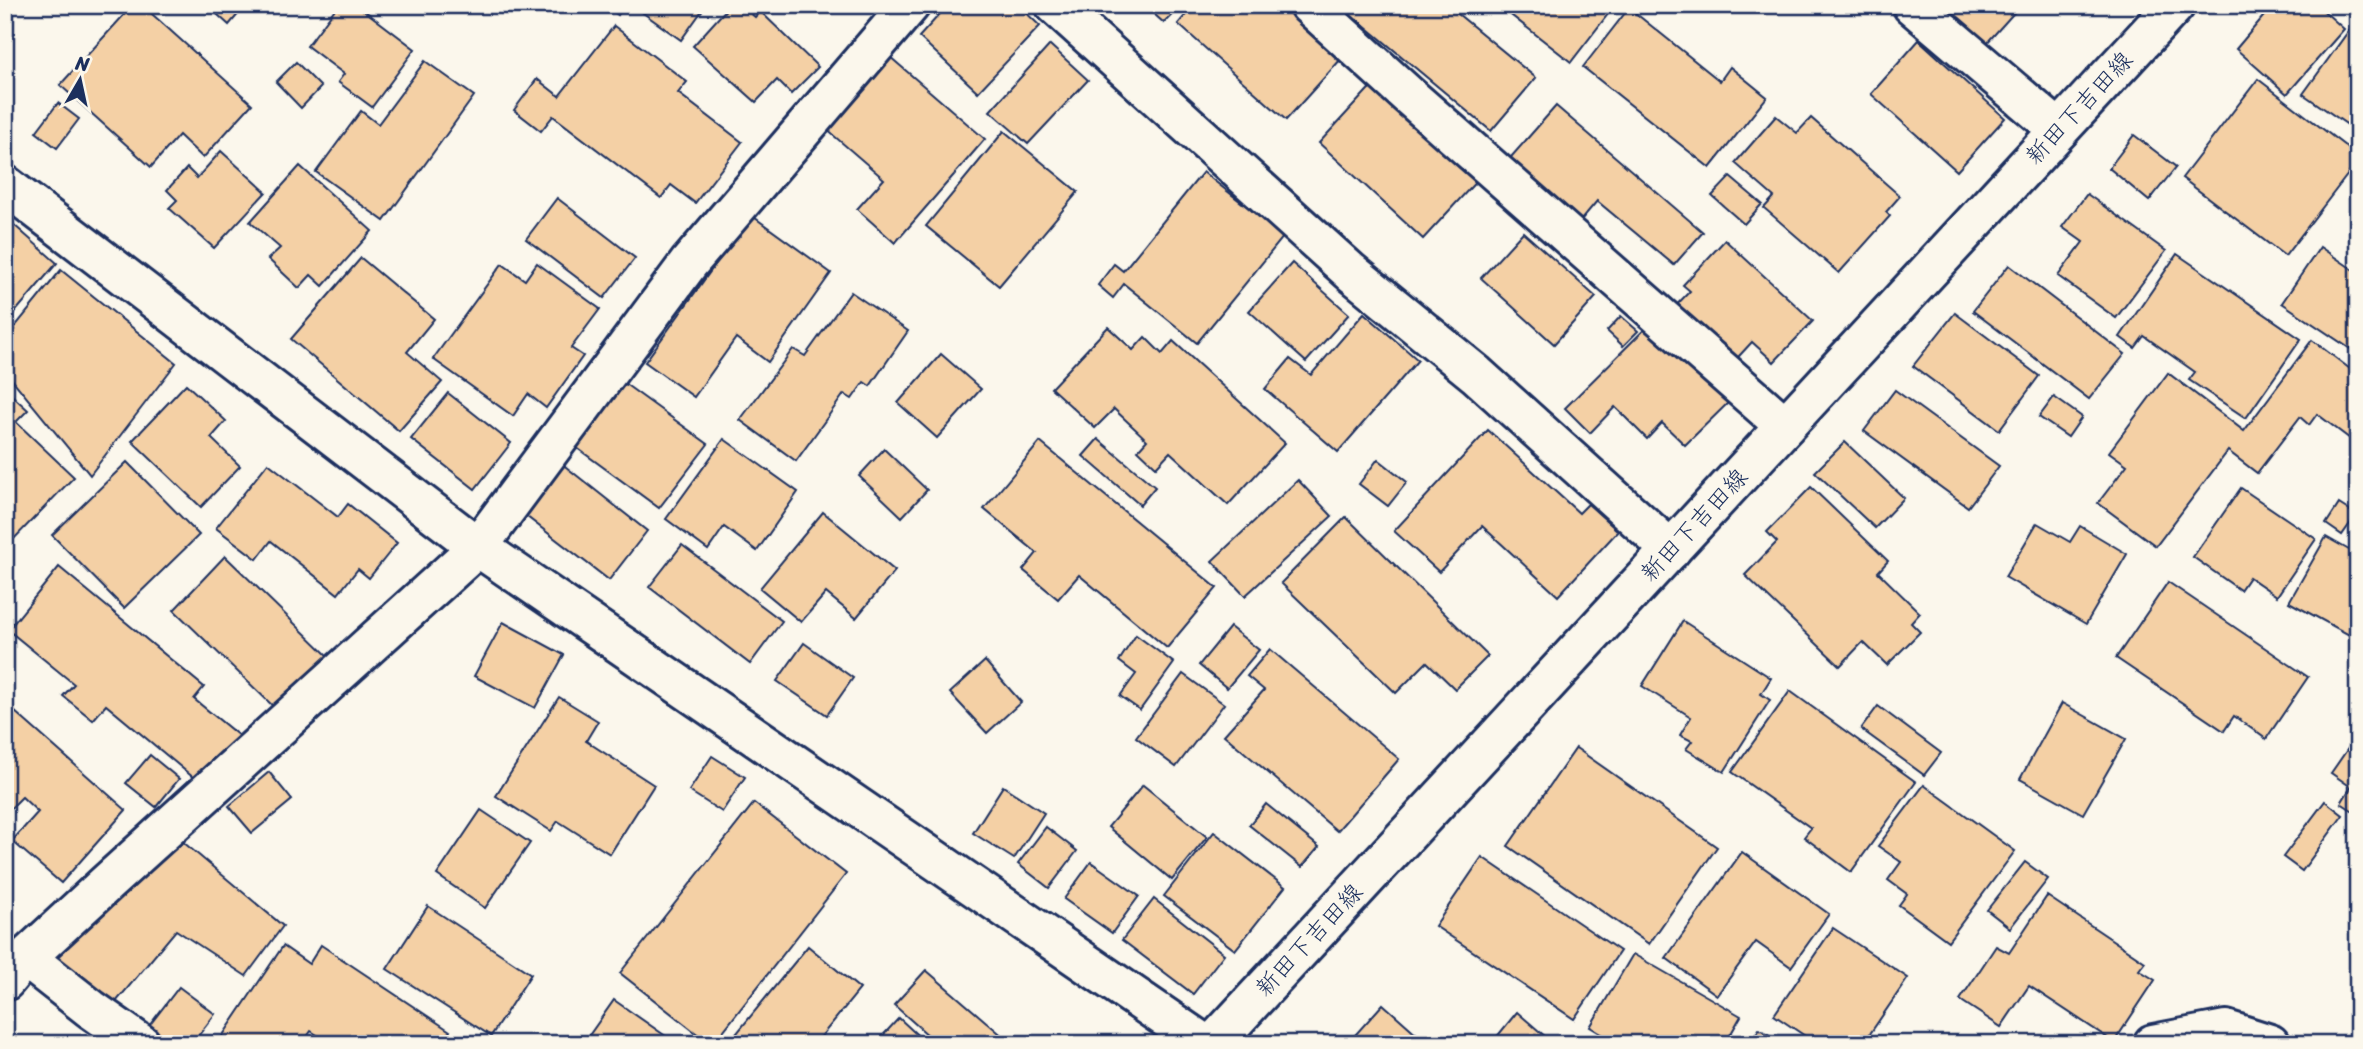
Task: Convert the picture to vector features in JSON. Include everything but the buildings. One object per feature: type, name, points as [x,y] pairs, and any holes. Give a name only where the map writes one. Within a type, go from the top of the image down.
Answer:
[{"type":"street","points":[[141,1044],[91,1009],[16,970],[118,872],[478,547],[689,263],[910,5]]},
{"type":"street","points":[[1055,5],[1351,272],[1476,374],[1671,550]]},
{"type":"street","points":[[1309,5],[1785,426]]},
{"type":"street","points":[[1912,5],[2059,130]]},
{"type":"street","name":"新田下吉田線","points":[[1213,1044],[2175,5]]},
{"type":"street","points":[[5,185],[478,547],[1204,1044]]},
{"type":"street","points":[[2153,1044],[2226,1030],[2270,1044]]}]
